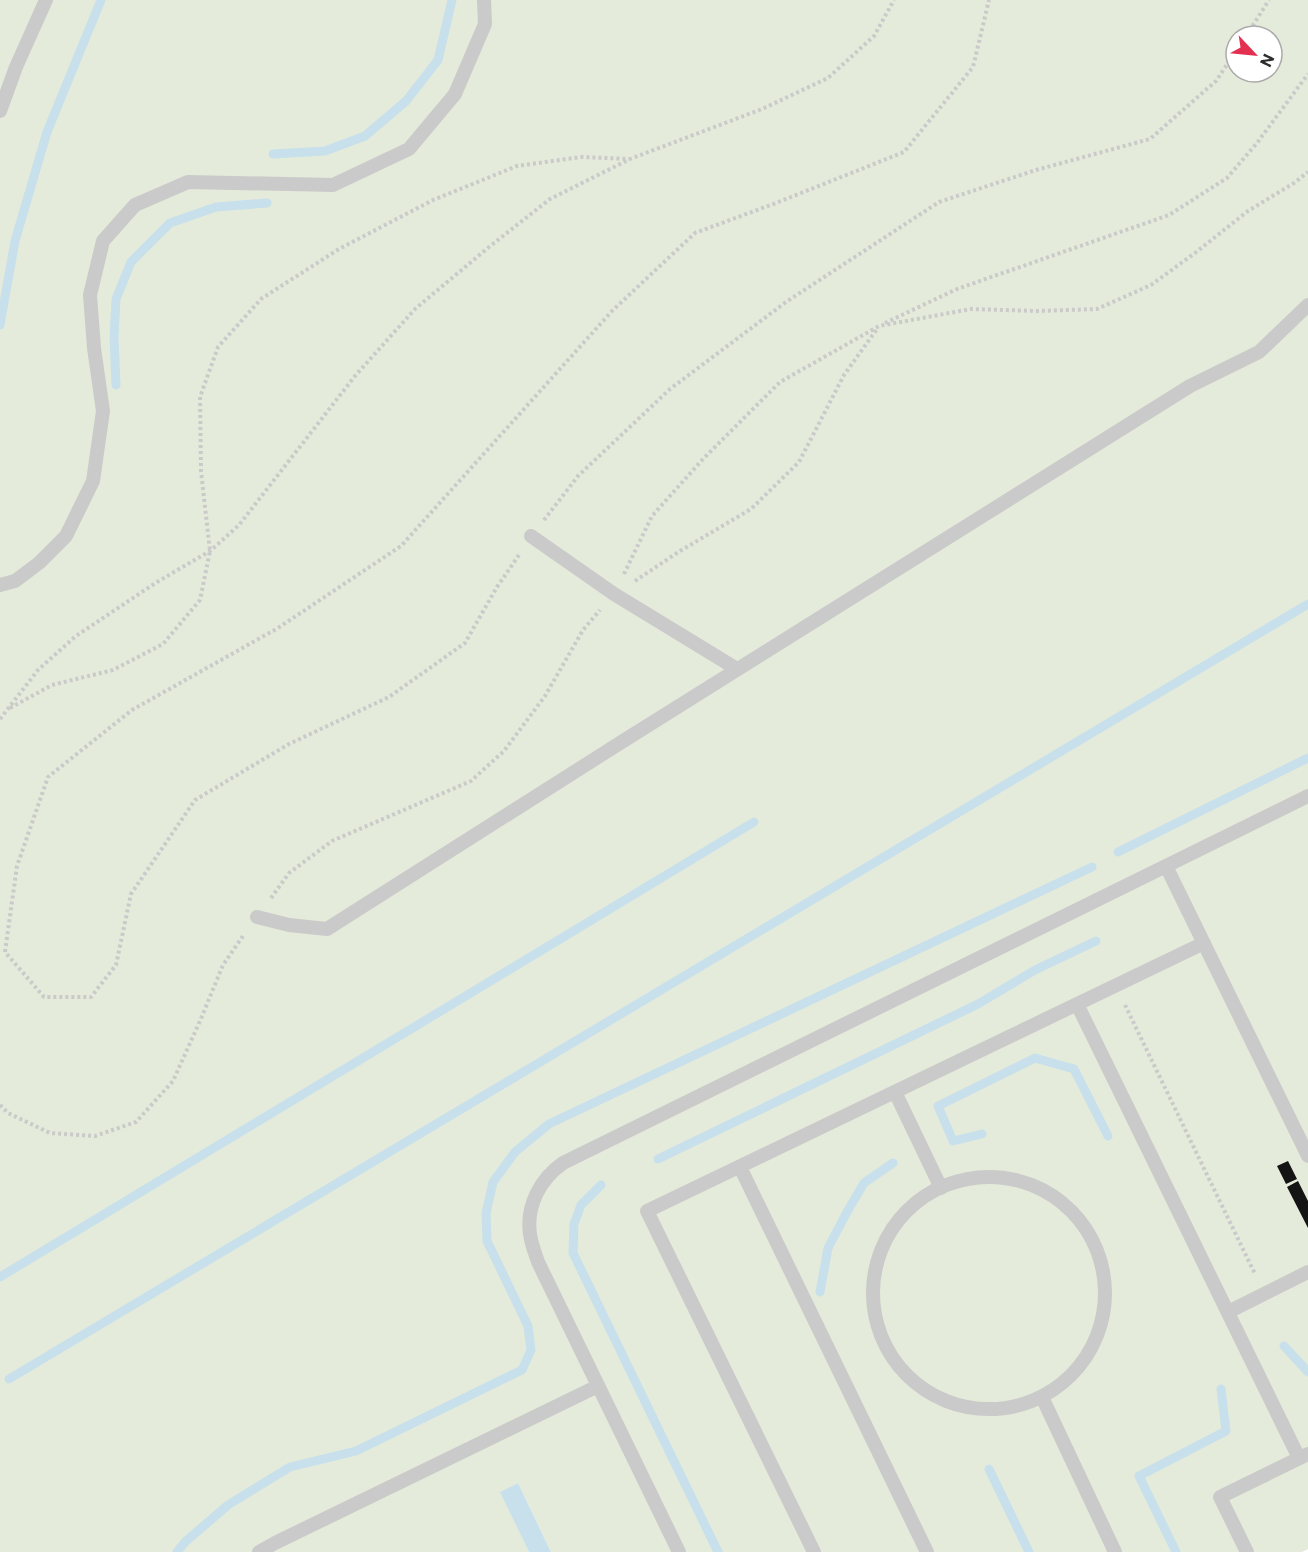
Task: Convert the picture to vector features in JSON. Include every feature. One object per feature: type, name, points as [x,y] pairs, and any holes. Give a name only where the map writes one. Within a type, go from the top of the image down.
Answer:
[{"type":"lane","points":[[0,111],[16,67],[46,0]]},
{"type":"lane","points":[[0,585],[15,581],[39,563],[66,536],[93,481],[103,411],[94,348],[90,295],[103,242],[135,205],[188,182],[333,185],[409,149],[455,94],[485,24],[484,0]]},
{"type":"lane","points":[[257,917],[289,925],[327,929],[1190,386],[1259,352],[1308,305]]},
{"type":"lane","points":[[531,536],[614,594],[737,669]]},
{"type":"lane","points":[[679,1552],[538,1262],[530,1234],[529,1211],[545,1179],[563,1163],[1308,796]]},
{"type":"lane","points":[[1166,866],[1308,1156]]},
{"type":"lane","points":[[814,1552],[648,1211],[1204,943]]},
{"type":"lane","points":[[1077,1004],[1228,1312],[1304,1456],[1220,1497],[1247,1552]]},
{"type":"lane","points":[[895,1092],[941,1188]]},
{"type":"lane","points":[[740,1167],[927,1552]]},
{"type":"lane","points":[[996,1177],[1020,1181],[1042,1190],[1063,1203],[1080,1220],[1093,1240],[1102,1263],[1105,1287],[1104,1311],[1098,1335],[1087,1356],[1072,1376],[1042,1397],[1005,1409],[980,1410],[954,1405],[931,1395],[910,1379],[893,1360],[881,1337],[874,1312],[873,1289],[876,1266],[884,1244],[896,1224],[911,1207],[930,1193],[973,1178],[996,1177]]},
{"type":"lane","points":[[1228,1312],[1308,1272]]},
{"type":"lane","points":[[259,1552],[598,1386]]},
{"type":"lane","points":[[1042,1397],[1115,1552]]},
{"type":"path","points":[[0,719],[38,670],[76,636],[157,582],[210,551],[238,525],[355,376],[415,309],[489,247],[549,199],[630,159],[762,109],[828,78],[874,36],[894,0]]},
{"type":"path","points":[[989,0],[973,67],[904,152],[695,233],[612,311],[401,546],[278,628],[132,710],[48,777],[17,866],[5,952],[44,997],[91,997],[116,965],[131,894],[195,800],[289,744],[389,697],[465,643],[497,587],[531,536],[578,476],[670,389],[786,302],[939,202],[1036,170],[1150,138],[1216,81],[1224,69]]},
{"type":"path","points":[[1254,24],[1269,0]]},
{"type":"path","points":[[0,1105],[8,1113],[50,1133],[95,1136],[136,1122],[173,1082],[223,964],[289,873],[332,841],[471,781],[504,751],[545,696],[583,630],[614,594],[651,516],[780,382],[879,326],[957,290],[1169,215],[1227,178],[1257,143],[1308,74]]},
{"type":"path","points":[[7,710],[52,685],[113,670],[164,644],[200,600],[210,551],[201,471],[200,397],[218,347],[261,299],[339,249],[433,200],[517,166],[581,157],[630,159]]},
{"type":"path","points":[[614,594],[680,551],[752,509],[799,462],[844,375],[879,326],[971,309],[1037,311],[1097,309],[1151,285],[1195,254],[1248,211],[1308,172]]},
{"type":"path","points":[[1115,986],[1265,1294]]},
{"type":"green space","points":[[0,0],[1308,0],[1308,1201],[1287,1187],[1308,1227],[1308,1549],[1302,1552],[551,1552],[518,1483],[501,1492],[529,1552],[0,1552]]},
{"type":"water","points":[[518,1483],[551,1552],[529,1552],[500,1492]]},
{"type":"building","points":[[1288,1161],[1297,1179],[1286,1184],[1277,1166]]},
{"type":"building","points":[[1298,1181],[1308,1201],[1308,1228],[1287,1187]]},
{"type":"waterway","points":[[0,325],[15,241],[47,132],[101,0]]},
{"type":"waterway","points":[[273,154],[325,151],[365,136],[406,101],[438,60],[452,0]]},
{"type":"waterway","points":[[116,385],[114,337],[116,299],[131,262],[170,223],[216,207],[267,203]]},
{"type":"waterway","points":[[9,1379],[1308,604]]},
{"type":"waterway","points":[[1118,852],[1308,758]]},
{"type":"waterway","points":[[0,1277],[754,822]]},
{"type":"waterway","points":[[177,1552],[185,1542],[228,1505],[290,1467],[356,1451],[522,1370],[531,1350],[528,1326],[487,1241],[486,1213],[493,1182],[515,1152],[549,1124],[1092,867]]},
{"type":"waterway","points":[[658,1159],[978,1004],[1035,970],[1096,941]]},
{"type":"waterway","points":[[982,1134],[953,1141],[938,1106],[1035,1058],[1074,1069],[1108,1136]]},
{"type":"waterway","points":[[820,1292],[828,1248],[847,1212],[864,1183],[893,1163]]},
{"type":"waterway","points":[[601,1185],[581,1205],[574,1224],[573,1253],[718,1552]]},
{"type":"waterway","points":[[1284,1346],[1308,1372]]},
{"type":"waterway","points":[[1176,1552],[1139,1476],[1226,1431],[1221,1389]]},
{"type":"waterway","points":[[989,1469],[1029,1552]]}]
